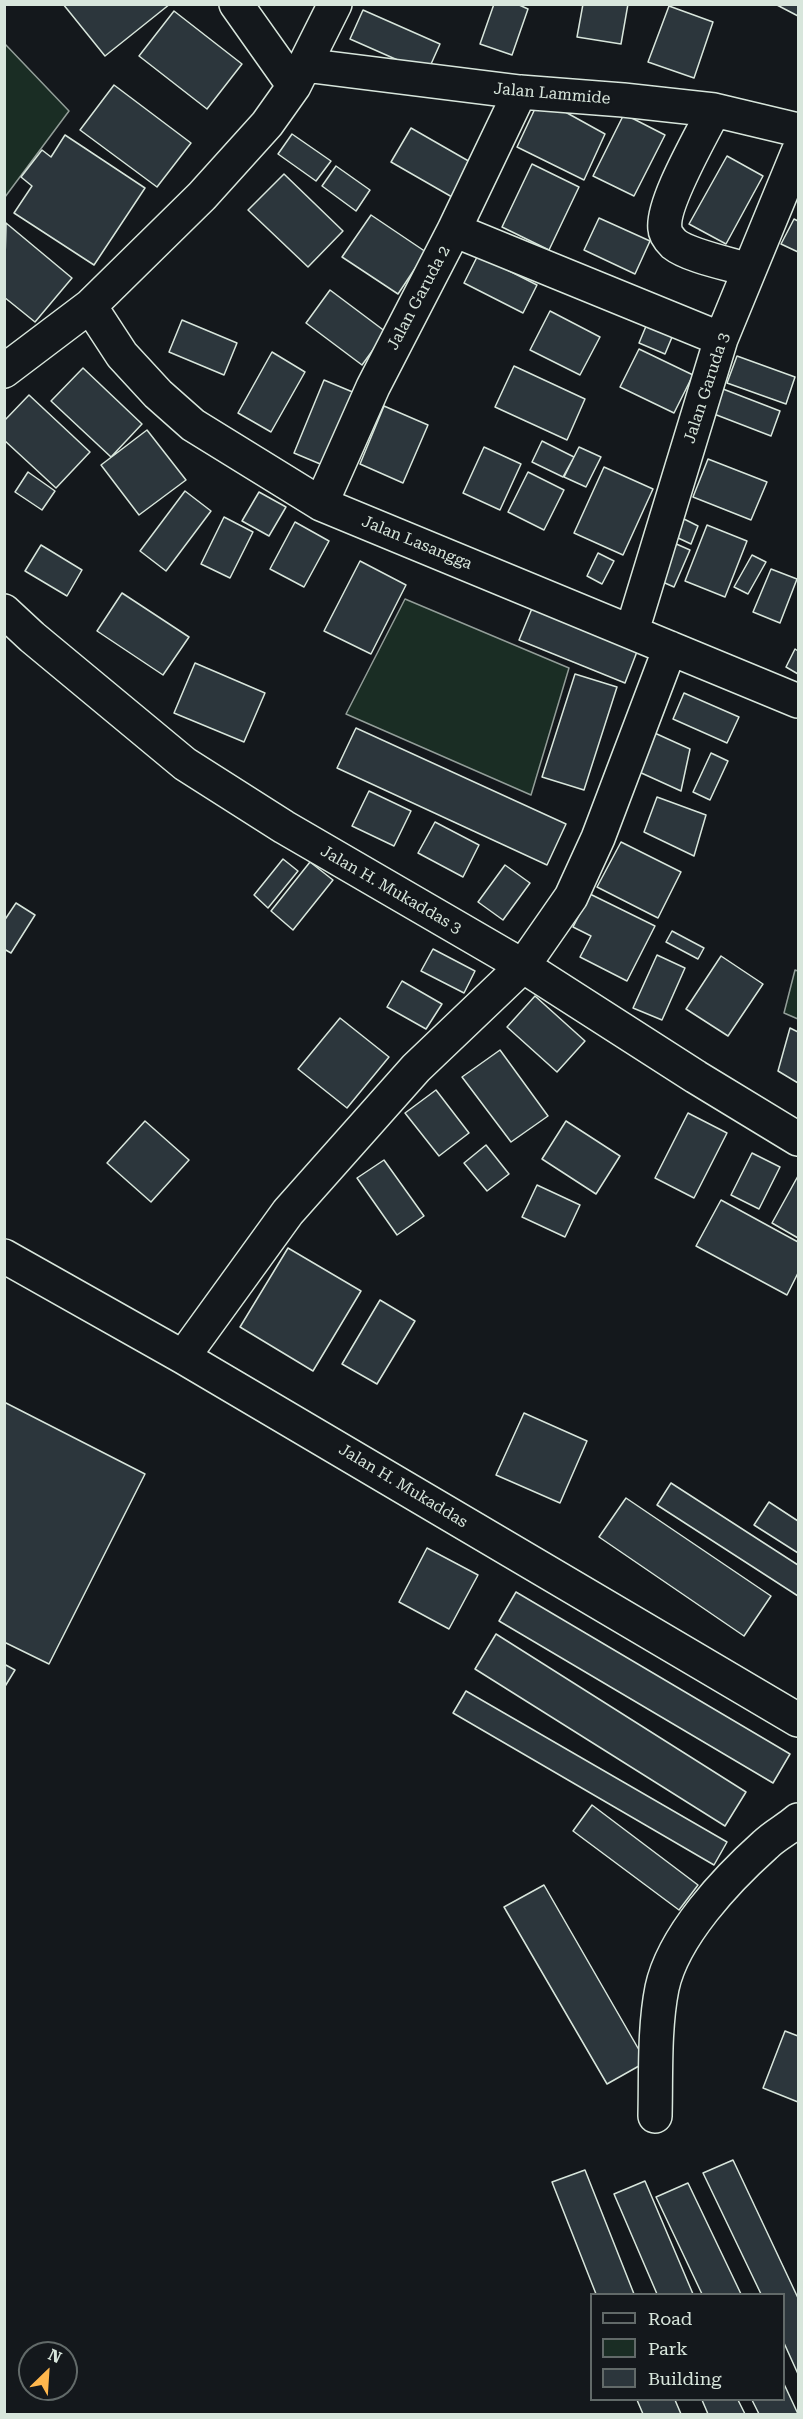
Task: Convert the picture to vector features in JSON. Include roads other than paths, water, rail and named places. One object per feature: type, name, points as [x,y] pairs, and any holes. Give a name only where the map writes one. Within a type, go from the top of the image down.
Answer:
[{"type":"street","points":[[236,4],[299,76]]},
{"type":"street","points":[[4,371],[90,306],[202,196],[267,124],[299,76],[335,4]]},
{"type":"street","name":"Jalan Lammide","points":[[299,76],[624,100],[714,110],[798,130]]},
{"type":"street","name":"Jalan Garuda 2","points":[[321,504],[373,387],[454,230],[520,92]]},
{"type":"street","points":[[714,110],[672,196],[665,218],[665,231],[674,244],[685,250],[749,270]]},
{"type":"street","name":"Jalan Garuda 3","points":[[632,631],[721,339],[798,152]]},
{"type":"street","points":[[454,230],[721,339]]},
{"type":"street","name":"Jalan Lasangga","points":[[90,306],[122,355],[158,394],[193,425],[321,504],[798,701]]},
{"type":"street","name":"Jalan H. Mukaddas 3","points":[[4,611],[185,764],[284,827],[523,966],[696,1077],[798,1139]]},
{"type":"street","points":[[183,1357],[295,1203],[416,1068],[523,966],[571,897],[598,838],[670,648]]},
{"type":"street","name":"Jalan H. Mukaddas","points":[[4,1256],[183,1357],[798,1720]]},
{"type":"street","points":[[655,2116],[662,1987],[681,1944],[695,1920],[742,1867],[767,1843],[798,1820]]}]
